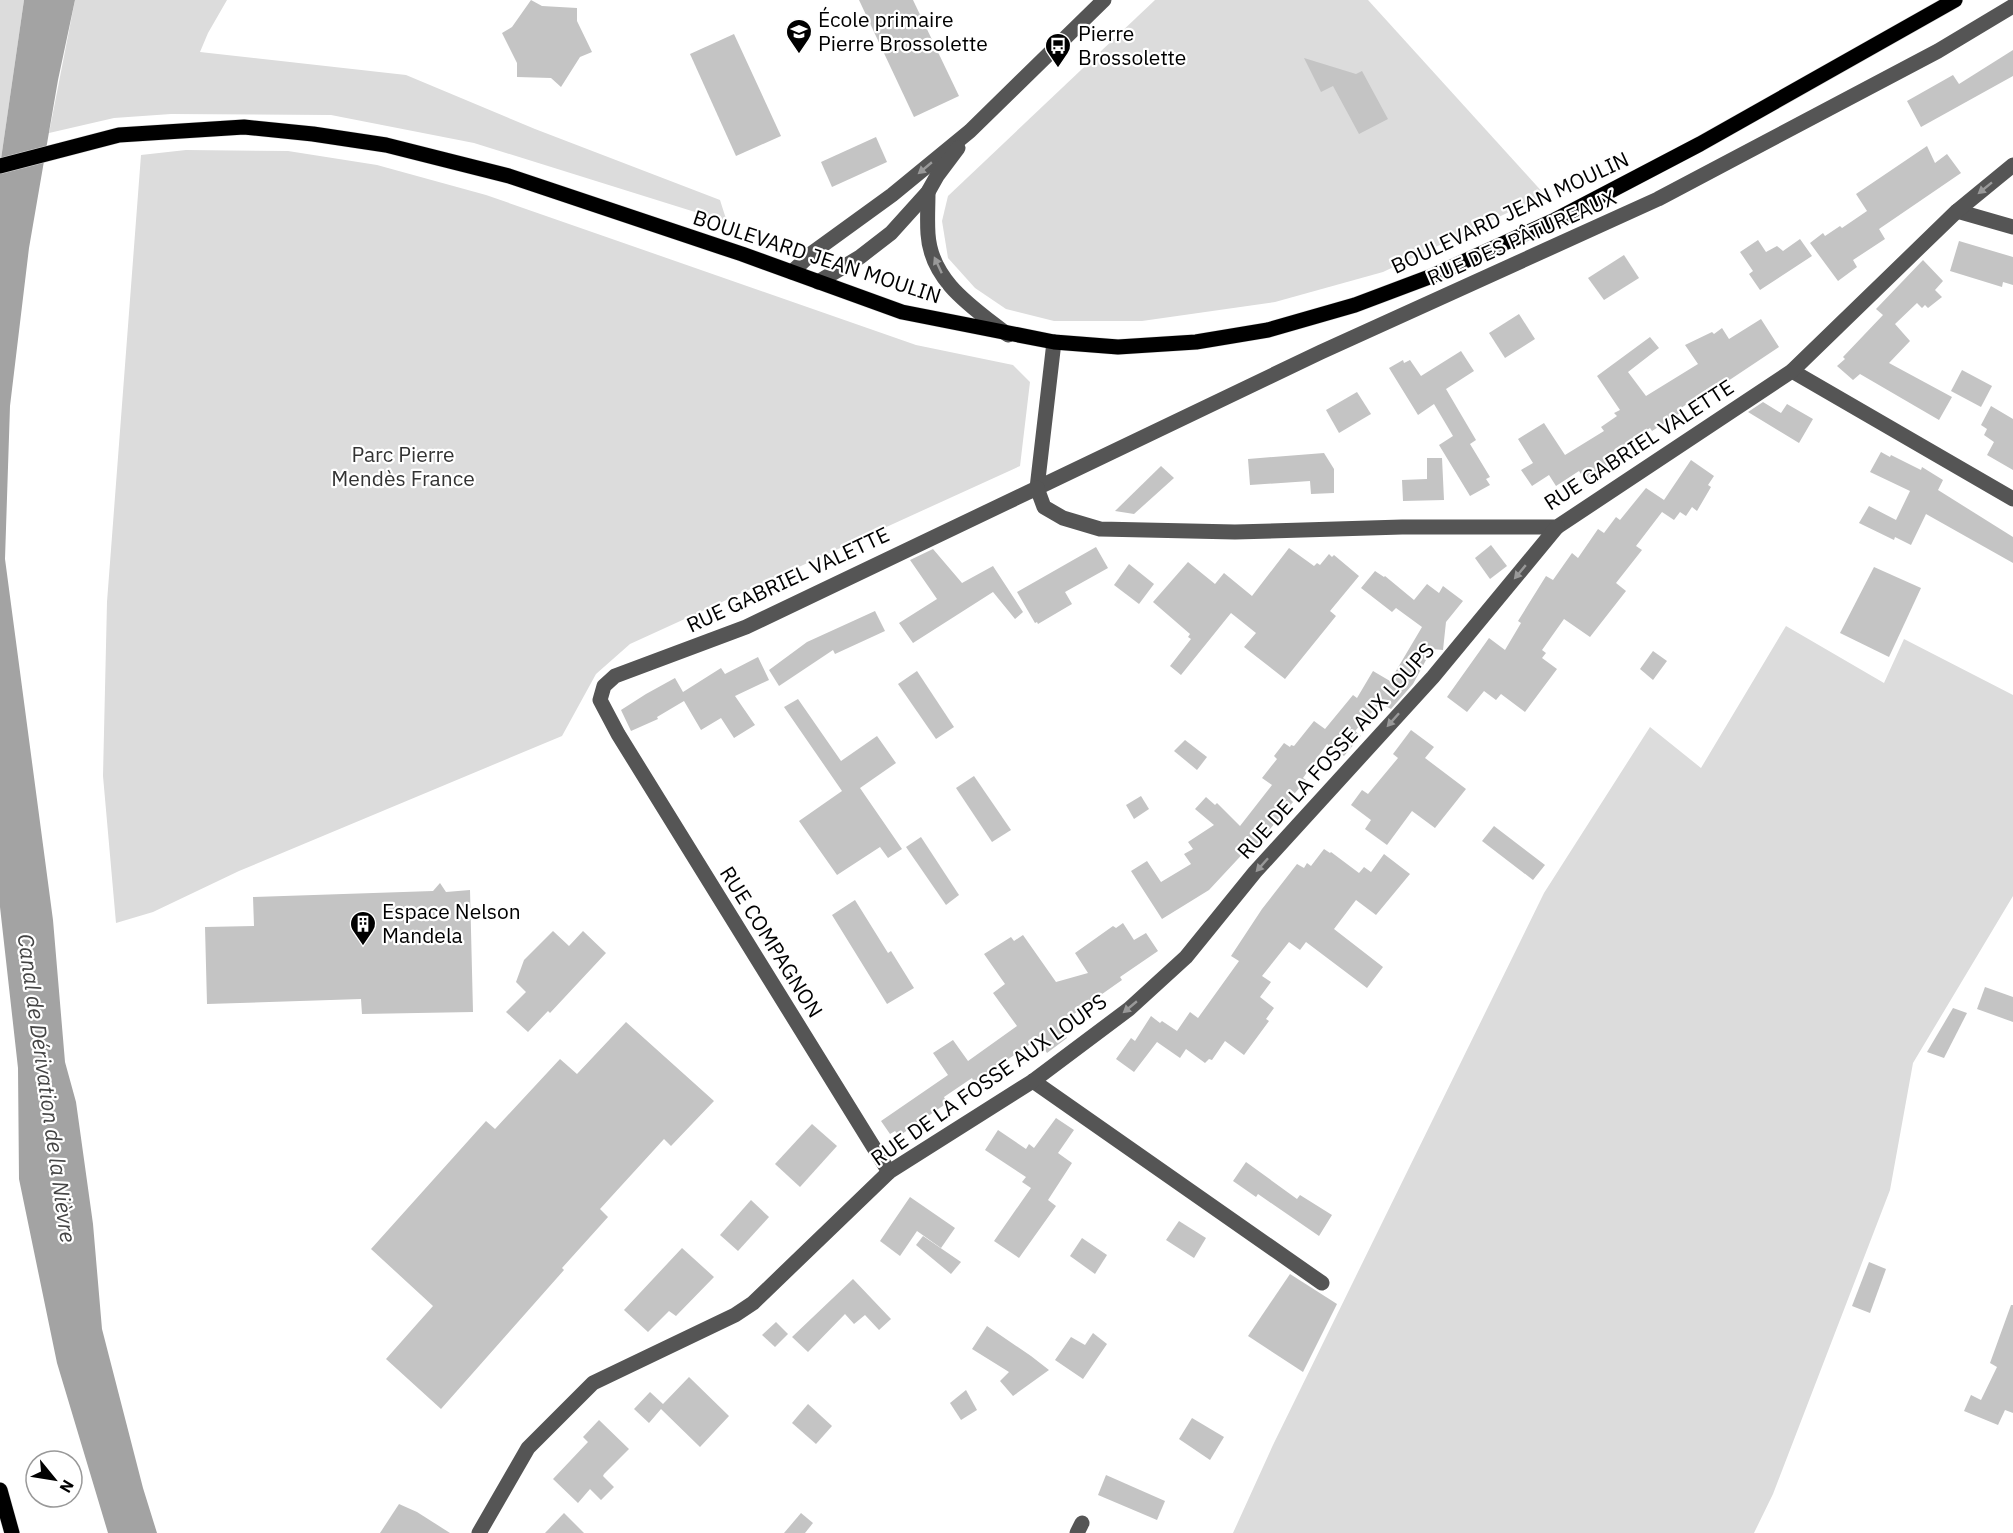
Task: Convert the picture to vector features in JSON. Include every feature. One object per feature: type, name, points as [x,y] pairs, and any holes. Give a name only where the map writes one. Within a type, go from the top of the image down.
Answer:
[{"type":"main road","name":"BOULEVARD JEAN MOULIN","points":[[0,166],[119,135],[244,127],[313,134],[386,146],[509,176],[903,312],[1008,335],[1054,342],[1118,347],[1196,342],[1268,330],[1355,305],[1432,276],[1555,219],[1700,144],[1955,0]]},
{"type":"main road","points":[[0,1490],[12,1533]]},
{"type":"street","points":[[792,272],[812,252],[892,195],[970,131],[1104,0]]},
{"type":"street","name":"RUE DES PÂTUREAUX","points":[[1037,488],[1321,352],[1658,199],[1938,51],[2013,6]]},
{"type":"street","points":[[818,282],[860,257],[891,233],[928,192],[970,131]]},
{"type":"street","name":"RUE GABRIEL VALETTE","points":[[618,734],[600,700],[604,686],[615,676],[746,627],[1037,488],[1044,507],[1063,518],[1100,529],[1235,532],[1402,527],[1557,527],[1792,371],[1957,211],[2013,165]]},
{"type":"street","points":[[928,192],[928,236],[937,268],[958,296],[1008,335]]},
{"type":"street","points":[[1957,211],[2013,227]]},
{"type":"street","points":[[1037,488],[1054,342]]},
{"type":"street","points":[[1792,371],[2013,499]]},
{"type":"street","name":"RUE DE LA FOSSE AUX LOUPS","points":[[479,1533],[528,1448],[593,1383],[735,1315],[753,1303],[889,1172],[1033,1081],[1129,1009],[1186,957],[1255,872],[1433,676],[1557,527]]},
{"type":"street","name":"RUE COMPAGNON","points":[[618,734],[889,1172]]},
{"type":"street","points":[[1033,1081],[1322,1283]]},
{"type":"green space","points":[[0,0],[24,0],[0,166]]},
{"type":"green space","points":[[75,0],[227,0],[200,52],[406,75],[535,129],[720,200],[727,222],[474,143],[331,115],[171,114],[114,118],[49,133]]},
{"type":"green space","points":[[1155,0],[1368,0],[1545,195],[1383,272],[1275,302],[1142,321],[1054,321],[1006,309],[975,288],[948,258],[942,221],[948,196]]},
{"type":"green space","name":"Parc Pierre Mendès France","points":[[186,150],[288,151],[377,165],[486,195],[916,345],[1013,365],[1030,382],[1020,466],[630,644],[596,674],[562,736],[239,871],[153,912],[116,923],[103,776],[107,602],[141,155]]},
{"type":"green space","points":[[1786,626],[1884,683],[1904,639],[2013,695],[2013,896],[1913,1063],[1890,1190],[1773,1494],[1754,1533],[1233,1533],[1273,1445],[1544,893],[1650,727],[1701,768]]},
{"type":"water","name":"Canal de Dérivation de la Nièvre","points":[[24,0],[75,0],[58,80],[29,248],[10,406],[5,559],[53,920],[65,1062],[76,1102],[93,1224],[102,1329],[143,1488],[157,1533],[108,1533],[57,1363],[19,1179],[18,1068],[0,907],[0,166]]},
{"type":"building","points":[[531,0],[542,6],[577,8],[577,21],[592,52],[580,57],[561,87],[551,78],[517,77],[517,63],[502,33],[512,27]]},
{"type":"building","points":[[859,0],[913,0],[959,96],[914,117]]},
{"type":"building","points":[[734,34],[781,136],[736,156],[690,54]]},
{"type":"building","points":[[2013,50],[2013,76],[1921,127],[1907,101],[1953,75],[1959,84]]},
{"type":"building","points":[[1304,58],[1356,74],[1362,71],[1388,119],[1359,134],[1333,86],[1321,92]]},
{"type":"building","points":[[876,137],[887,162],[832,187],[821,162]]},
{"type":"building","points":[[1927,146],[1935,163],[1947,154],[1961,173],[1879,229],[1885,239],[1853,260],[1857,267],[1838,281],[1810,243],[1823,233],[1825,236],[1840,226],[1842,228],[1867,211],[1856,194]]},
{"type":"building","points":[[1800,239],[1812,256],[1760,290],[1749,274],[1753,271],[1740,252],[1758,240],[1766,252],[1777,246],[1783,251]]},
{"type":"building","points":[[1959,241],[2013,257],[2013,285],[2003,282],[2002,287],[1950,271]]},
{"type":"building","points":[[1624,255],[1639,278],[1604,300],[1588,278]]},
{"type":"building","points":[[1923,260],[1943,281],[1935,290],[1942,297],[1928,308],[1925,305],[1922,308],[1917,303],[1895,324],[1910,341],[1889,363],[1952,397],[1939,420],[1860,374],[1853,380],[1837,366],[1883,315],[1876,309]]},
{"type":"building","points":[[1519,314],[1535,339],[1505,358],[1489,333]]},
{"type":"building","points":[[1761,319],[1779,347],[1713,391],[1711,388],[1678,410],[1680,413],[1652,431],[1650,428],[1608,455],[1615,465],[1587,483],[1579,471],[1556,486],[1549,475],[1532,486],[1521,470],[1533,463],[1518,439],[1544,423],[1565,455],[1604,431],[1601,427],[1617,416],[1614,413],[1620,410],[1597,376],[1650,337],[1659,348],[1628,372],[1646,396],[1698,364],[1685,345],[1712,332],[1714,334],[1722,328],[1729,339]]},
{"type":"building","points":[[1461,351],[1474,371],[1446,389],[1476,440],[1470,444],[1490,477],[1486,479],[1490,485],[1470,496],[1439,445],[1453,436],[1434,404],[1418,415],[1389,368],[1403,360],[1404,363],[1410,360],[1421,376]]},
{"type":"building","points":[[1962,370],[1992,386],[1981,407],[1951,391]]},
{"type":"building","points":[[1357,392],[1371,414],[1339,433],[1326,410]]},
{"type":"building","points":[[1763,402],[1781,413],[1787,404],[1813,419],[1799,443],[1748,412]]},
{"type":"building","points":[[1991,406],[2013,419],[2013,470],[1987,455],[1994,442],[1984,435],[1987,429],[1981,425]]},
{"type":"building","points":[[1881,452],[1921,470],[1922,467],[1943,480],[1938,490],[2013,537],[2013,563],[1926,514],[1911,545],[1895,537],[1894,540],[1859,523],[1869,506],[1896,520],[1910,491],[1870,472]]},
{"type":"building","points":[[1324,453],[1334,469],[1334,493],[1311,494],[1310,481],[1250,485],[1248,459]]},
{"type":"building","points":[[1427,458],[1442,458],[1444,500],[1403,501],[1402,480],[1427,479]]},
{"type":"building","points":[[1691,460],[1714,476],[1708,485],[1711,487],[1697,511],[1692,507],[1686,516],[1680,512],[1674,520],[1662,512],[1636,546],[1642,550],[1616,583],[1626,591],[1590,637],[1564,619],[1542,650],[1546,653],[1542,658],[1557,669],[1525,712],[1501,694],[1496,700],[1484,691],[1467,712],[1447,697],[1489,638],[1505,650],[1521,623],[1518,621],[1546,576],[1553,580],[1572,553],[1578,558],[1598,529],[1604,533],[1616,517],[1620,520],[1646,488],[1664,500]]},
{"type":"building","points":[[1161,466],[1174,478],[1134,514],[1115,511]]},
{"type":"building","points":[[1491,545],[1507,566],[1490,579],[1475,558]]},
{"type":"building","points":[[1096,547],[1108,568],[1065,592],[1072,604],[1038,624],[1035,623],[1017,592]]},
{"type":"building","points":[[1289,548],[1314,566],[1317,563],[1320,565],[1329,554],[1332,557],[1334,555],[1359,576],[1330,611],[1336,616],[1285,679],[1244,647],[1256,633],[1231,613],[1181,675],[1170,666],[1191,639],[1188,637],[1190,634],[1153,602],[1188,562],[1215,584],[1224,573],[1252,596]]},
{"type":"building","points":[[933,549],[962,583],[993,566],[1023,612],[1015,619],[993,592],[913,643],[899,623],[937,599],[910,560]]},
{"type":"building","points":[[1129,564],[1154,584],[1139,604],[1114,585]]},
{"type":"building","points":[[1874,567],[1921,588],[1889,657],[1840,633]]},
{"type":"building","points":[[1375,571],[1385,576],[1414,600],[1427,584],[1439,593],[1443,586],[1463,601],[1446,622],[1443,650],[1432,649],[1413,684],[1391,709],[1380,703],[1355,731],[1361,736],[1344,756],[1327,744],[1303,778],[1306,780],[1290,799],[1293,802],[1253,849],[1250,846],[1209,890],[1162,919],[1131,871],[1147,861],[1161,882],[1191,864],[1184,854],[1193,849],[1188,842],[1214,825],[1195,809],[1206,797],[1215,805],[1217,803],[1240,826],[1272,785],[1262,778],[1277,759],[1274,756],[1284,743],[1290,747],[1294,746],[1314,721],[1325,729],[1353,695],[1357,698],[1373,671],[1390,681],[1422,627],[1396,608],[1392,612],[1361,588]]},
{"type":"building","points":[[875,611],[885,631],[835,654],[833,650],[779,686],[769,670],[807,642]]},
{"type":"building","points":[[1653,651],[1667,661],[1653,680],[1640,669]]},
{"type":"building","points":[[758,657],[769,680],[735,696],[755,725],[734,738],[721,718],[701,730],[684,701],[657,717],[658,719],[631,731],[621,710],[646,694],[675,678],[683,692],[721,668],[725,674]]},
{"type":"building","points":[[917,671],[954,727],[936,739],[898,684]]},
{"type":"building","points":[[798,699],[841,761],[877,736],[896,763],[860,788],[902,849],[888,858],[880,847],[837,875],[799,821],[842,791],[784,707]]},
{"type":"building","points":[[1411,730],[1434,747],[1425,758],[1466,789],[1435,828],[1412,811],[1387,845],[1365,829],[1371,820],[1351,805],[1362,790],[1368,794],[1398,758],[1393,754]]},
{"type":"building","points":[[1185,740],[1207,757],[1197,770],[1174,751]]},
{"type":"building","points":[[974,776],[1011,830],[992,842],[956,788]]},
{"type":"building","points":[[1141,796],[1149,809],[1134,819],[1126,805]]},
{"type":"building","points":[[1494,826],[1545,865],[1533,880],[1482,841]]},
{"type":"building","points":[[921,837],[959,895],[946,905],[906,847]]},
{"type":"building","points":[[1324,849],[1359,873],[1364,867],[1371,872],[1384,854],[1410,874],[1376,915],[1356,900],[1334,929],[1383,967],[1367,988],[1306,942],[1300,950],[1289,942],[1262,976],[1271,982],[1260,997],[1274,1008],[1266,1019],[1269,1021],[1244,1055],[1225,1041],[1212,1060],[1209,1059],[1205,1063],[1186,1049],[1180,1058],[1157,1042],[1134,1072],[1116,1059],[1131,1038],[1135,1041],[1151,1016],[1177,1031],[1190,1012],[1198,1018],[1239,961],[1231,956],[1262,909],[1297,864],[1304,868],[1307,863],[1311,866]]},
{"type":"building","name":"Espace Nelson Mandela","points":[[440,883],[446,892],[470,890],[473,1012],[362,1014],[361,999],[207,1004],[205,927],[254,926],[253,897],[433,891]]},
{"type":"building","points":[[855,900],[888,953],[891,951],[914,988],[887,1004],[832,915]]},
{"type":"building","points":[[1123,923],[1134,940],[1146,933],[1158,951],[1120,977],[1122,980],[1061,1023],[1064,1028],[1061,1030],[1067,1038],[1047,1053],[1038,1039],[974,1082],[972,1078],[944,1097],[947,1103],[899,1136],[895,1131],[890,1134],[881,1121],[948,1075],[933,1053],[953,1040],[968,1061],[1017,1026],[993,993],[1005,984],[984,954],[1011,937],[1014,941],[1023,935],[1056,982],[1088,973],[1075,953],[1113,926],[1116,928]]},
{"type":"building","points":[[553,931],[569,946],[583,931],[606,953],[550,1013],[548,1011],[528,1032],[506,1012],[526,992],[516,982],[524,960]]},
{"type":"building","points":[[1985,987],[2013,997],[2013,1022],[1977,1009]]},
{"type":"building","points":[[1953,1008],[1967,1013],[1944,1058],[1927,1052]]},
{"type":"building","points":[[626,1022],[714,1101],[671,1146],[664,1139],[600,1209],[608,1217],[441,1409],[386,1359],[433,1306],[371,1249],[486,1121],[495,1129],[560,1059],[577,1074]]},
{"type":"building","points":[[1056,1118],[1074,1130],[1058,1153],[1072,1163],[1048,1200],[1056,1206],[1019,1258],[994,1241],[1031,1188],[1022,1182],[1026,1177],[985,1150],[998,1130],[1026,1149],[1029,1144],[1034,1148]]},
{"type":"building","points":[[812,1124],[837,1146],[800,1187],[775,1164]]},
{"type":"building","points":[[1246,1162],[1297,1199],[1300,1195],[1332,1215],[1319,1236],[1258,1194],[1256,1197],[1233,1181]]},
{"type":"building","points":[[910,1197],[955,1228],[941,1248],[917,1231],[900,1256],[880,1241]]},
{"type":"building","points":[[751,1200],[769,1217],[738,1251],[720,1235]]},
{"type":"building","points":[[1179,1221],[1206,1238],[1194,1258],[1166,1240]]},
{"type":"building","points":[[923,1236],[961,1262],[951,1274],[916,1245]]},
{"type":"building","points":[[1082,1238],[1107,1255],[1095,1274],[1070,1256]]},
{"type":"building","points":[[682,1248],[714,1277],[676,1316],[669,1311],[648,1332],[624,1310]]},
{"type":"building","points":[[1869,1262],[1886,1269],[1870,1313],[1852,1306]]},
{"type":"building","points":[[1290,1274],[1337,1304],[1303,1372],[1248,1336]]},
{"type":"building","points":[[853,1279],[891,1319],[879,1330],[865,1315],[854,1324],[845,1314],[808,1352],[792,1337]]},
{"type":"building","points":[[2011,1305],[2013,1305],[2013,1413],[2005,1410],[1998,1425],[1964,1411],[1971,1395],[1981,1400],[1997,1367],[1990,1363]]},
{"type":"building","points":[[776,1322],[788,1334],[775,1347],[762,1335]]},
{"type":"building","points":[[987,1326],[1049,1370],[1013,1396],[1000,1381],[1009,1372],[972,1349]]},
{"type":"building","points":[[1093,1333],[1107,1344],[1083,1379],[1055,1360],[1071,1337],[1085,1345]]},
{"type":"building","points":[[689,1377],[729,1416],[700,1447],[661,1409],[649,1423],[634,1409],[650,1392],[663,1404]]},
{"type":"building","points":[[966,1390],[977,1410],[961,1420],[950,1403]]},
{"type":"building","points":[[808,1404],[832,1426],[816,1444],[792,1423]]},
{"type":"building","points":[[1192,1418],[1224,1437],[1210,1460],[1179,1439]]},
{"type":"building","points":[[599,1420],[629,1449],[603,1476],[614,1487],[601,1500],[590,1489],[578,1503],[553,1479],[588,1442],[583,1437]]},
{"type":"building","points":[[1106,1475],[1165,1501],[1157,1520],[1098,1495]]},
{"type":"building","points":[[399,1504],[417,1512],[450,1533],[380,1533]]},
{"type":"building","points":[[564,1513],[584,1533],[545,1533]]},
{"type":"building","points":[[801,1513],[813,1523],[805,1533],[784,1533]]},
{"type":"place","name":"École primaire Pierre Brossolette","points":[[799,55]]},
{"type":"place","name":"Pierre Brossolette","points":[[1058,69]]},
{"type":"place","name":"Espace Nelson Mandela","points":[[363,947]]}]
